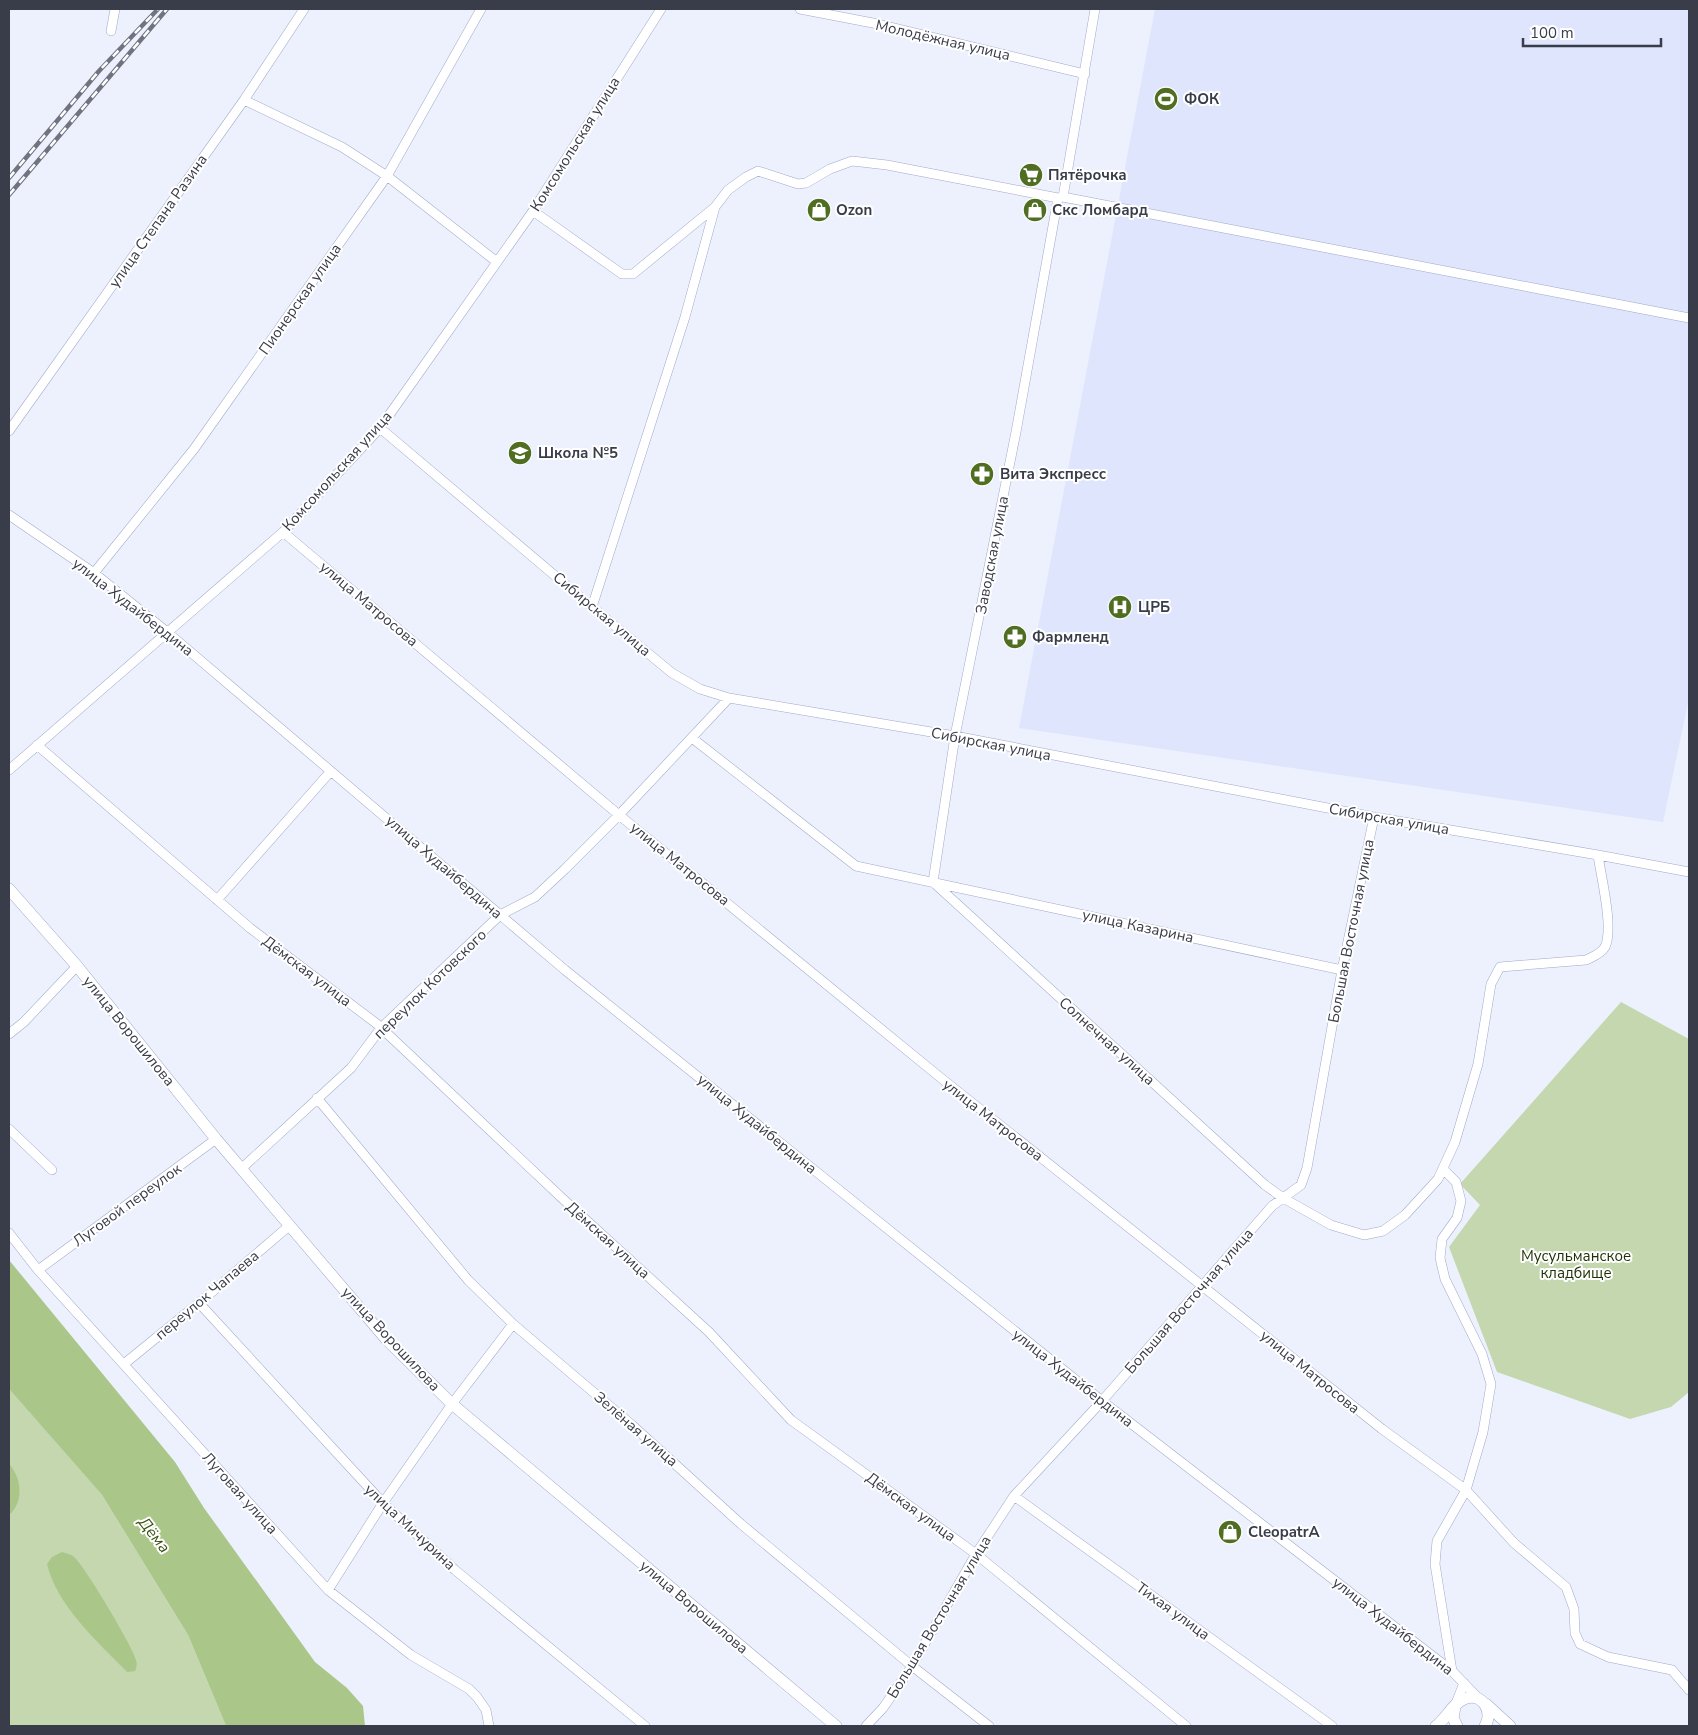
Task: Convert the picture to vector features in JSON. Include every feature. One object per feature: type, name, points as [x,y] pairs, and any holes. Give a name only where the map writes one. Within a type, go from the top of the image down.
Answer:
[{"type":"street","points":[[111,31],[115,9]]},
{"type":"street","name":"улица Степана Разина","points":[[9,430],[244,100],[304,9]]},
{"type":"street","name":"Пионерская улица","points":[[94,573],[194,449],[387,176],[481,9]]},
{"type":"street","name":"Комсомольская улица","points":[[9,770],[283,532],[380,428],[533,211],[661,9]]},
{"type":"street","name":"Молодёжная улица","points":[[800,9],[878,24],[1085,74]]},
{"type":"street","name":"Заводская улица","points":[[933,882],[956,736],[1096,9]]},
{"type":"street","points":[[244,100],[342,147],[387,176],[497,262]]},
{"type":"street","points":[[533,211],[622,274],[633,274],[715,207],[728,190],[758,171],[798,184],[806,183],[830,169],[852,160],[887,165],[1689,318]]},
{"type":"street","points":[[592,607],[685,317],[715,207]]},
{"type":"street","name":"Сибирская улица","points":[[380,428],[672,673],[700,688],[729,698],[956,736],[1374,817],[1598,854],[1689,872]]},
{"type":"street","name":"улица Худайбердина","points":[[9,515],[94,573],[168,632],[565,970],[1102,1401],[1452,1671],[1510,1726]]},
{"type":"street","name":"улица Матросова","points":[[283,532],[619,815],[941,1078],[1382,1429],[1466,1490],[1514,1543],[1566,1587],[1574,1609],[1575,1633],[1580,1644],[1608,1657],[1672,1670],[1689,1690]]},
{"type":"street","name":"переулок Котовского","points":[[241,1169],[351,1068],[381,1028],[500,915],[535,897],[619,815],[729,698]]},
{"type":"street","name":"улица Казарина","points":[[692,738],[856,866],[1342,970]]},
{"type":"street","name":"Дёмская улица","points":[[37,745],[250,928],[381,1028],[563,1199],[709,1332],[791,1420],[976,1554],[1186,1726]]},
{"type":"street","points":[[217,900],[331,771]]},
{"type":"street","name":"Большая Восточная улица","points":[[866,1726],[883,1708],[912,1666],[976,1554],[1014,1496],[1102,1401],[1272,1206],[1301,1185],[1307,1168],[1342,970],[1374,817]]},
{"type":"street","name":"Солнечная улица","points":[[933,882],[1265,1185],[1283,1198],[1331,1225],[1364,1235],[1383,1231],[1406,1215],[1438,1179],[1455,1142],[1473,1082],[1478,1064],[1491,984],[1500,967],[1586,960],[1596,956],[1604,948],[1609,929],[1598,854]]},
{"type":"street","name":"улица Ворошилова","points":[[9,889],[76,966],[216,1140],[386,1339],[452,1404],[836,1726]]},
{"type":"street","points":[[9,1034],[24,1022],[76,966]]},
{"type":"street","name":"Зелёная улица","points":[[317,1098],[468,1280],[513,1324],[632,1425],[741,1524],[912,1666],[989,1726]]},
{"type":"street","points":[[9,1128],[52,1170]]},
{"type":"street","name":"Луговой переулок","points":[[38,1270],[216,1140]]},
{"type":"street","points":[[1443,1169],[1456,1182],[1461,1201],[1457,1218],[1442,1239],[1440,1258],[1445,1279],[1482,1354],[1491,1384],[1483,1432],[1466,1490],[1437,1541],[1435,1564],[1452,1671]]},
{"type":"street","name":"переулок Чапаева","points":[[124,1364],[289,1226]]},
{"type":"street","name":"Луговая улица","points":[[9,1233],[38,1270],[328,1590],[411,1655],[469,1689],[478,1697],[486,1710],[489,1726]]},
{"type":"street","name":"улица Мичурина","points":[[199,1303],[383,1503],[455,1570],[645,1726]]},
{"type":"street","points":[[328,1590],[383,1503],[452,1404],[513,1324]]},
{"type":"street","name":"Тихая улица","points":[[1014,1496],[1332,1726]]},
{"type":"street","points":[[1457,1726],[1453,1718],[1464,1683]]},
{"type":"street","points":[[1436,1726],[1464,1698],[1476,1698],[1482,1701],[1488,1710],[1489,1716],[1485,1726]]},
{"type":"shaded area","points":[[1155,9],[1689,9],[1689,698],[1663,822],[1019,728]]},
{"type":"green space","name":"Мусульманское кладбище","points":[[1621,1002],[1689,1039],[1689,1392],[1671,1407],[1630,1419],[1497,1372],[1449,1247],[1480,1205],[1460,1184]]},
{"type":"green space","points":[[9,1389],[102,1495],[188,1635],[226,1726],[9,1726]]},
{"type":"water","name":"Дёма","points":[[9,1260],[175,1462],[204,1508],[315,1662],[347,1688],[363,1706],[365,1726],[226,1726],[188,1635],[102,1495],[9,1389]]},
{"type":"water","points":[[9,1464],[17,1476],[20,1490],[17,1504],[9,1515]]},
{"type":"water","points":[[62,1552],[73,1556],[87,1573],[133,1652],[137,1663],[135,1671],[127,1672],[69,1609],[52,1579],[47,1564],[52,1557]]},
{"type":"railway","points":[[9,178],[99,71],[158,9]]},
{"type":"railway","points":[[9,195],[167,9]]},
{"type":"place","name":"ФОК","points":[[1166,99]]},
{"type":"place","name":"Пятёрочка","points":[[1031,175]]},
{"type":"place","name":"Ozon","points":[[819,210]]},
{"type":"place","name":"Скс Ломбард","points":[[1035,210]]},
{"type":"place","name":"Школа №5","points":[[520,453]]},
{"type":"place","name":"Вита Экспресс","points":[[982,474]]},
{"type":"place","name":"ЦРБ","points":[[1120,607]]},
{"type":"place","name":"Фармленд","points":[[1015,637]]},
{"type":"place","name":"CleopatrA","points":[[1230,1532]]}]
